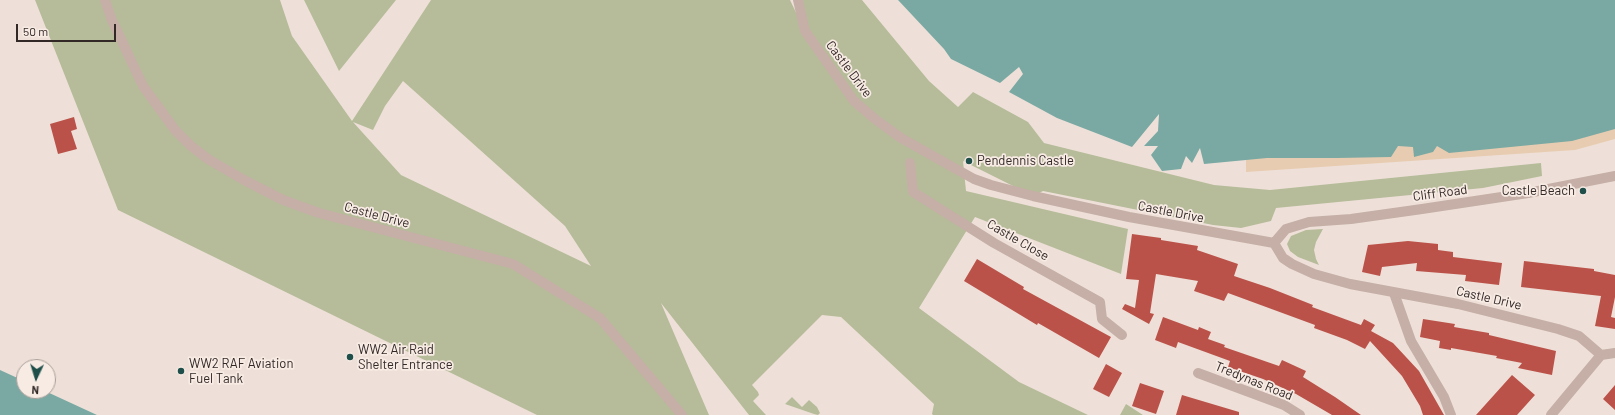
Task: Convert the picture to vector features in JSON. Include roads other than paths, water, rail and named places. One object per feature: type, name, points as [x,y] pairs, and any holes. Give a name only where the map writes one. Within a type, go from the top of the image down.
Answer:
[{"type":"street","name":"Castle Drive","points":[[105,0],[111,18],[143,86],[175,130],[191,146],[208,159],[283,200],[319,213],[513,264],[600,318],[682,415]]},
{"type":"street","name":"Castle Drive","points":[[798,0],[805,31],[854,101],[901,138],[974,179],[1033,196],[1160,223],[1274,243],[1282,258],[1314,274],[1350,284],[1458,304],[1558,329],[1579,336],[1601,355]]},
{"type":"street","name":"Castle Close","points":[[910,163],[913,192],[994,243],[1100,302],[1102,319],[1122,335]]},
{"type":"street","name":"Cliff Road","points":[[1274,243],[1286,229],[1310,222],[1351,219],[1422,210],[1528,193],[1615,176]]},
{"type":"street","points":[[1394,293],[1410,341],[1444,397],[1451,415]]},
{"type":"street","points":[[1552,415],[1601,355],[1615,353]]},
{"type":"street","name":"Tredynas Road","points":[[1198,373],[1284,405],[1300,415]]},
{"type":"water","points":[[898,0],[1615,0],[1615,129],[1572,141],[1449,153],[1437,146],[1433,152],[1414,157],[1413,147],[1398,146],[1391,157],[1267,158],[1204,164],[1200,148],[1192,163],[1186,156],[1181,169],[1162,171],[1151,155],[1158,146],[1144,146],[1158,131],[1159,114],[1132,147],[1057,118],[1009,92],[1023,74],[1019,67],[1000,83],[951,59],[944,49]]},
{"type":"water","points":[[0,370],[16,377],[16,399],[56,399],[56,396],[97,415],[0,415]]},
{"type":"place","name":"Pendennis Castle","points":[[969,161]]},
{"type":"place","name":"Castle Beach","points":[[1583,191]]},
{"type":"place","name":"WW2 Air Raid Shelter Entrance","points":[[350,357]]},
{"type":"place","name":"WW2 RAF Aviation Fuel Tank","points":[[181,371]]}]
